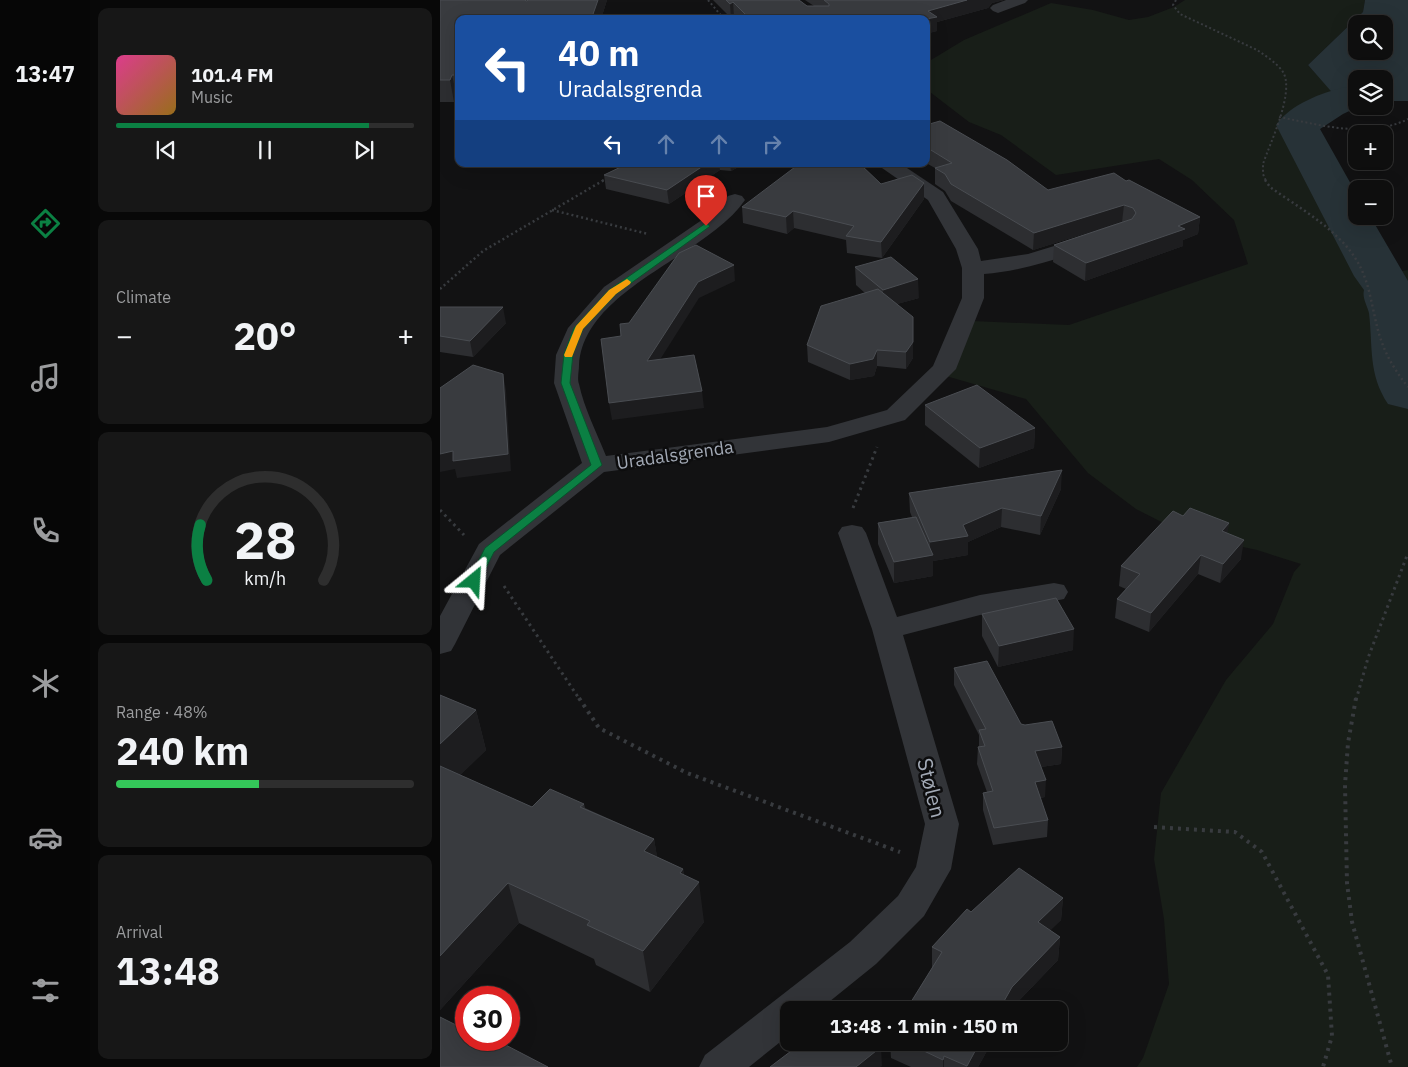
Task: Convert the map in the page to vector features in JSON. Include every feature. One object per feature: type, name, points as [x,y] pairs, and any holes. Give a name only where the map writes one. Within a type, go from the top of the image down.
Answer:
[{"type":"street","points":[[998,8],[1020,0]]},
{"type":"street","name":"Uradalsgrenda","points":[[735,200],[719,217],[612,292],[579,328],[568,354],[566,383],[596,465],[829,434],[858,426],[896,415],[944,369],[973,298],[973,268],[967,249],[936,196],[893,167]]},
{"type":"street","points":[[973,268],[1002,266],[1026,261],[1106,236]]},
{"type":"street","points":[[440,644],[489,550],[596,465]]},
{"type":"street","name":"Stølen","points":[[803,1001],[863,953],[911,906],[933,869],[942,824],[887,629],[852,533]]},
{"type":"street","points":[[887,629],[980,605],[1054,592]]},
{"type":"street","name":"Stølen","points":[[719,1067],[780,1019]]},
{"type":"path","points":[[708,0],[721,15]]},
{"type":"path","points":[[1176,0],[1173,5],[1180,14],[1235,39],[1282,70],[1289,92],[1262,166],[1263,177],[1270,187],[1334,236],[1356,260],[1364,277],[1384,348],[1393,367],[1408,387]]},
{"type":"path","points":[[1279,117],[1331,127],[1365,129],[1388,126],[1408,120]]},
{"type":"path","points":[[440,289],[483,251],[612,176]]},
{"type":"path","points":[[551,210],[680,243]]},
{"type":"path","points":[[852,533],[851,513],[878,448],[858,426]]},
{"type":"path","points":[[440,510],[460,532],[489,550],[499,580],[599,728],[687,773],[899,852],[933,869]]},
{"type":"path","points":[[1392,1067],[1352,922],[1348,883],[1345,785],[1348,743],[1357,695],[1368,658],[1408,553]]},
{"type":"path","points":[[1154,827],[1235,832],[1262,852],[1328,975],[1332,1036],[1323,1067]]},
{"type":"shaded area","points":[[1185,0],[1365,0],[1363,12],[1360,15],[1348,15],[1348,26],[1308,65],[1337,97],[1345,99],[1329,105],[1297,125],[1348,218],[1348,225],[1352,225],[1379,275],[1408,270],[1408,1067],[1137,1067],[1143,1058],[1169,984],[1164,919],[1154,859],[1161,793],[1226,680],[1273,624],[1294,572],[1301,564],[1257,550],[1187,535],[1136,509],[1088,473],[1026,399],[946,376],[972,321],[1069,325],[1248,264],[1234,220],[1192,180],[1159,159],[1056,175],[1001,135],[969,122],[930,92],[930,61],[964,40],[1051,3],[1093,10],[1129,20],[1148,17],[1174,7]]},
{"type":"shaded area","points":[[1365,0],[1408,0],[1408,101],[1393,101],[1393,70],[1348,70],[1348,99],[1337,98],[1308,65],[1348,26],[1348,60],[1393,60],[1393,15],[1360,15],[1363,12]]},
{"type":"building","points":[[440,0],[598,0],[593,15],[455,15],[455,75],[452,75],[450,80],[440,80]]},
{"type":"building","points":[[726,0],[799,0],[807,6],[829,6],[824,0],[967,0],[928,11],[937,17],[930,18],[930,15],[746,15],[733,2],[730,4]]},
{"type":"building","points":[[940,121],[1007,160],[1048,190],[1114,173],[1126,181],[1129,180],[1200,217],[1178,226],[1185,229],[1086,263],[1054,245],[1132,219],[1136,213],[1133,208],[1124,205],[1034,233],[951,184],[945,174],[935,168],[952,163],[930,149],[930,124]]},
{"type":"building","points":[[621,167],[702,167],[667,190],[604,175]]},
{"type":"building","points":[[795,167],[863,167],[881,184],[912,175],[924,183],[881,242],[846,236],[854,226],[793,211],[786,217],[742,207]]},
{"type":"building","points":[[696,245],[734,265],[698,282],[647,361],[694,355],[702,391],[609,403],[601,339],[621,336],[620,324],[629,323],[679,253]]},
{"type":"building","points":[[891,257],[918,279],[883,290],[855,267]]},
{"type":"building","points":[[878,289],[913,317],[913,342],[906,352],[877,350],[873,359],[850,364],[807,345],[821,306]]},
{"type":"building","points":[[440,307],[503,307],[470,341],[440,336]]},
{"type":"building","points":[[473,365],[503,374],[508,454],[453,461],[453,451],[440,454],[440,388]]},
{"type":"building","points":[[977,385],[1035,428],[980,448],[925,405]]},
{"type":"building","points":[[1062,470],[1041,516],[1002,508],[963,525],[968,536],[930,542],[909,493]]},
{"type":"building","points":[[1190,508],[1229,523],[1222,531],[1244,540],[1223,564],[1201,555],[1151,613],[1117,599],[1140,574],[1121,566],[1173,511],[1183,516]]},
{"type":"building","points":[[916,517],[933,555],[894,562],[878,523]]},
{"type":"building","points":[[1056,598],[1074,629],[999,646],[982,614]]},
{"type":"building","points":[[987,661],[1021,724],[1052,721],[1062,747],[1035,751],[1046,780],[1035,782],[1048,820],[994,828],[983,793],[993,791],[978,747],[985,746],[979,730],[986,729],[954,668]]},
{"type":"building","points":[[440,695],[476,710],[440,744]]},
{"type":"building","points":[[440,766],[532,807],[550,789],[584,804],[580,807],[654,839],[644,851],[683,869],[680,873],[699,882],[643,951],[587,925],[590,921],[508,883],[440,956]]},
{"type":"building","points":[[1019,868],[1063,898],[1038,922],[1060,937],[1012,987],[1004,1001],[912,1001],[942,952],[932,947],[967,909],[971,912]]},
{"type":"building","points":[[440,1017],[455,1024],[455,1051],[517,1051],[548,1067],[440,1067]]},
{"type":"building","points":[[791,1051],[876,1051],[856,1067],[770,1067]]},
{"type":"building","points":[[924,1051],[975,1051],[967,1066],[944,1056],[943,1060]]},
{"type":"waterway","points":[[1345,99],[1329,105],[1297,125],[1379,276],[1389,290],[1388,295],[1394,312],[1399,363],[1408,392]]},
{"type":"slow traffic","points":[[568,355],[579,328],[612,292],[627,282]]},
{"type":"route","points":[[474,581],[489,550],[596,465],[566,383],[568,354],[579,328],[612,292],[706,226]]}]
